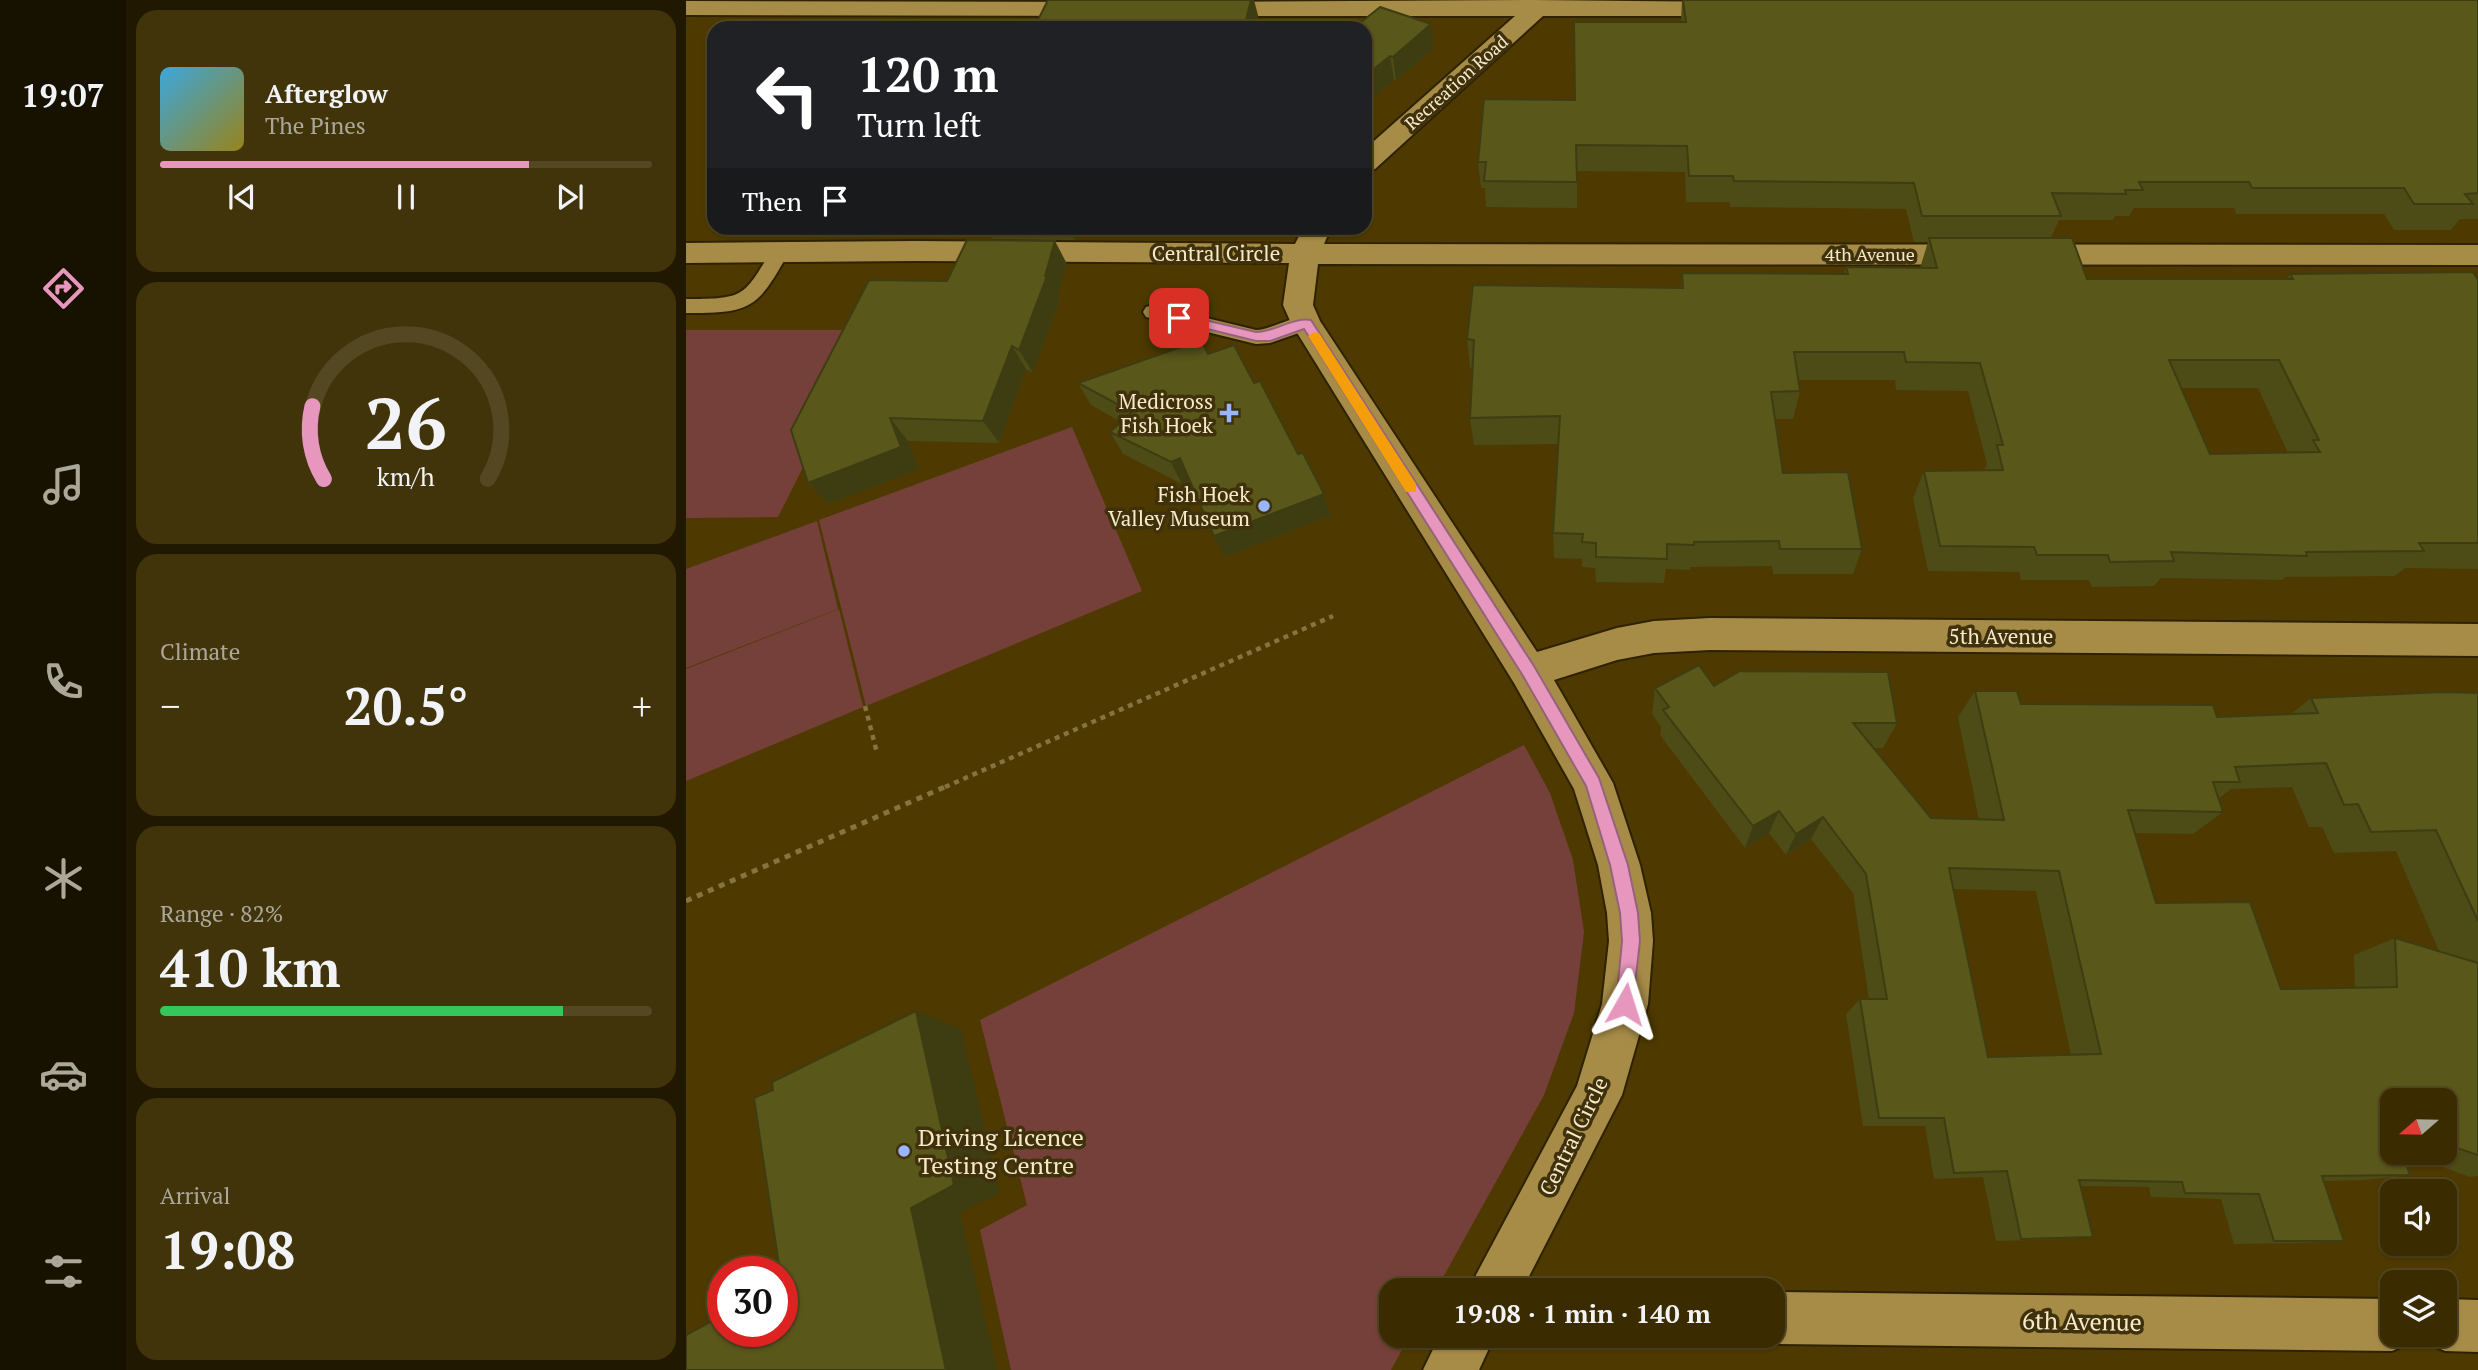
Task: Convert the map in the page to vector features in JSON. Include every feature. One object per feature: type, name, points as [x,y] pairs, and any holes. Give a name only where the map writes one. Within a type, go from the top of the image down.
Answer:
[{"type":"street","points":[[1178,9],[1543,4],[1759,9]]},
{"type":"street","name":"Recreation Road","points":[[1372,157],[1543,4]]},
{"type":"street","points":[[686,8],[997,12],[1123,9]]},
{"type":"street","name":"Central Circle","points":[[686,253],[779,252],[875,240],[1311,241],[1298,305],[1306,323],[1528,671],[1593,783],[1619,865],[1631,941],[1625,1004],[1598,1095],[1499,1278]]},
{"type":"street","name":"4th Avenue","points":[[1311,241],[2478,256]]},
{"type":"street","name":"5th Avenue","points":[[1528,671],[1654,637],[1710,634],[2478,640]]},
{"type":"street","name":"6th Avenue","points":[[1785,1318],[2380,1325]]},
{"type":"street","points":[[2457,1325],[2478,1326]]},
{"type":"street","points":[[1450,1370],[1462,1348]]},
{"type":"lane","points":[[686,306],[735,306],[744,303],[757,294],[779,252]]},
{"type":"lane","points":[[1153,312],[1256,337],[1270,336],[1306,323]]},
{"type":"path","points":[[686,901],[1333,616]]},
{"type":"path","points":[[865,706],[877,752]]},
{"type":"shaded area","points":[[686,330],[872,330],[778,517],[686,518]]},
{"type":"shaded area","points":[[1072,427],[1142,591],[866,706],[819,520]]},
{"type":"shaded area","points":[[817,521],[838,609],[686,668],[686,569]]},
{"type":"shaded area","points":[[839,609],[863,707],[686,781],[686,669]]},
{"type":"shaded area","points":[[1524,745],[1550,793],[1573,860],[1584,932],[1574,1013],[1544,1095],[1443,1278],[1379,1278],[1379,1348],[1403,1348],[1391,1370],[1011,1370],[980,1230],[1027,1205],[980,1020]]},
{"type":"building","points":[[1048,0],[1251,0],[1246,21],[1038,21]]},
{"type":"building","points":[[1683,0],[2478,0],[2478,193],[2465,194],[2473,204],[2414,204],[2404,188],[2252,188],[2249,182],[2139,182],[2143,190],[2125,190],[2126,194],[2052,193],[2061,216],[1922,216],[1914,183],[1734,181],[1733,176],[1689,176],[1687,146],[1576,145],[1577,182],[1484,181],[1486,162],[1478,162],[1484,99],[1575,100],[1574,22],[1686,22]]},
{"type":"building","points":[[1380,7],[1431,24],[1393,57],[1390,56],[1372,70],[1372,21],[1363,21]]},
{"type":"building","points":[[1929,238],[2072,238],[2087,279],[2293,279],[2290,274],[2473,272],[2478,280],[2478,543],[2419,543],[2424,551],[2306,552],[2307,556],[2171,552],[2174,561],[2110,562],[2108,555],[2037,555],[2034,547],[1940,546],[1924,471],[2003,470],[1997,445],[2003,445],[1980,363],[1906,362],[1904,352],[1794,352],[1800,391],[1771,392],[1783,473],[1848,472],[1862,549],[1780,549],[1779,541],[1694,542],[1694,545],[1667,544],[1667,559],[1596,557],[1596,543],[1582,542],[1583,534],[1553,533],[1560,416],[1470,418],[1474,340],[1467,339],[1473,285],[1683,288],[1682,273],[1848,274],[1846,267],[1937,268]],"holes":[[[2169,360],[2279,360],[2319,440],[2313,440],[2320,452],[2210,454]]]},
{"type":"building","points":[[967,240],[1055,241],[1047,276],[1019,350],[1012,346],[983,421],[890,418],[901,447],[808,483],[791,430],[869,280],[947,281]]},
{"type":"building","points":[[1201,340],[1208,354],[1234,345],[1254,383],[1260,381],[1298,454],[1303,453],[1324,494],[1214,536],[1180,458],[1171,462],[1110,432],[1132,412],[1078,383]]},
{"type":"building","points":[[1699,665],[1714,686],[1740,671],[1888,672],[1897,723],[1853,723],[1931,818],[2004,820],[1975,691],[2017,691],[2021,704],[2213,705],[2217,717],[2318,713],[2311,698],[2478,693],[2478,921],[2436,830],[2371,832],[2358,804],[2344,805],[2326,763],[2235,767],[2240,782],[2213,782],[2223,812],[2128,810],[2156,903],[2250,902],[2281,989],[2397,987],[2395,938],[2478,963],[2478,1155],[2457,1148],[2457,1088],[2380,1088],[2380,1166],[2407,1166],[2410,1175],[2322,1176],[2344,1241],[2274,1241],[2259,1194],[2185,1193],[2182,1182],[2079,1180],[2093,1237],[2021,1239],[2007,1171],[1954,1173],[1944,1118],[1879,1118],[1860,999],[1887,999],[1866,874],[1823,817],[1796,834],[1779,811],[1753,826],[1663,710],[1669,707],[1655,688]],"holes":[[[1949,868],[2059,871],[2101,1054],[1988,1057]]]},
{"type":"building","points":[[916,1011],[954,1185],[911,1208],[946,1370],[686,1370],[686,1335],[707,1324],[707,1347],[798,1347],[798,1256],[778,1256],[754,1098],[773,1090],[772,1082]]},
{"type":"slow traffic","points":[[1314,336],[1411,488]]},
{"type":"place","name":"Medicross Fish Hoek","points":[[1229,413]]},
{"type":"place","name":"Fish Hoek Valley Museum","points":[[1264,506]]},
{"type":"place","name":"Driving Licence Testing Centre","points":[[904,1151]]},
{"type":"route","points":[[1179,318],[1256,337],[1270,336],[1306,323],[1528,671],[1593,783],[1619,865],[1629,913],[1631,941],[1625,1004]]}]
